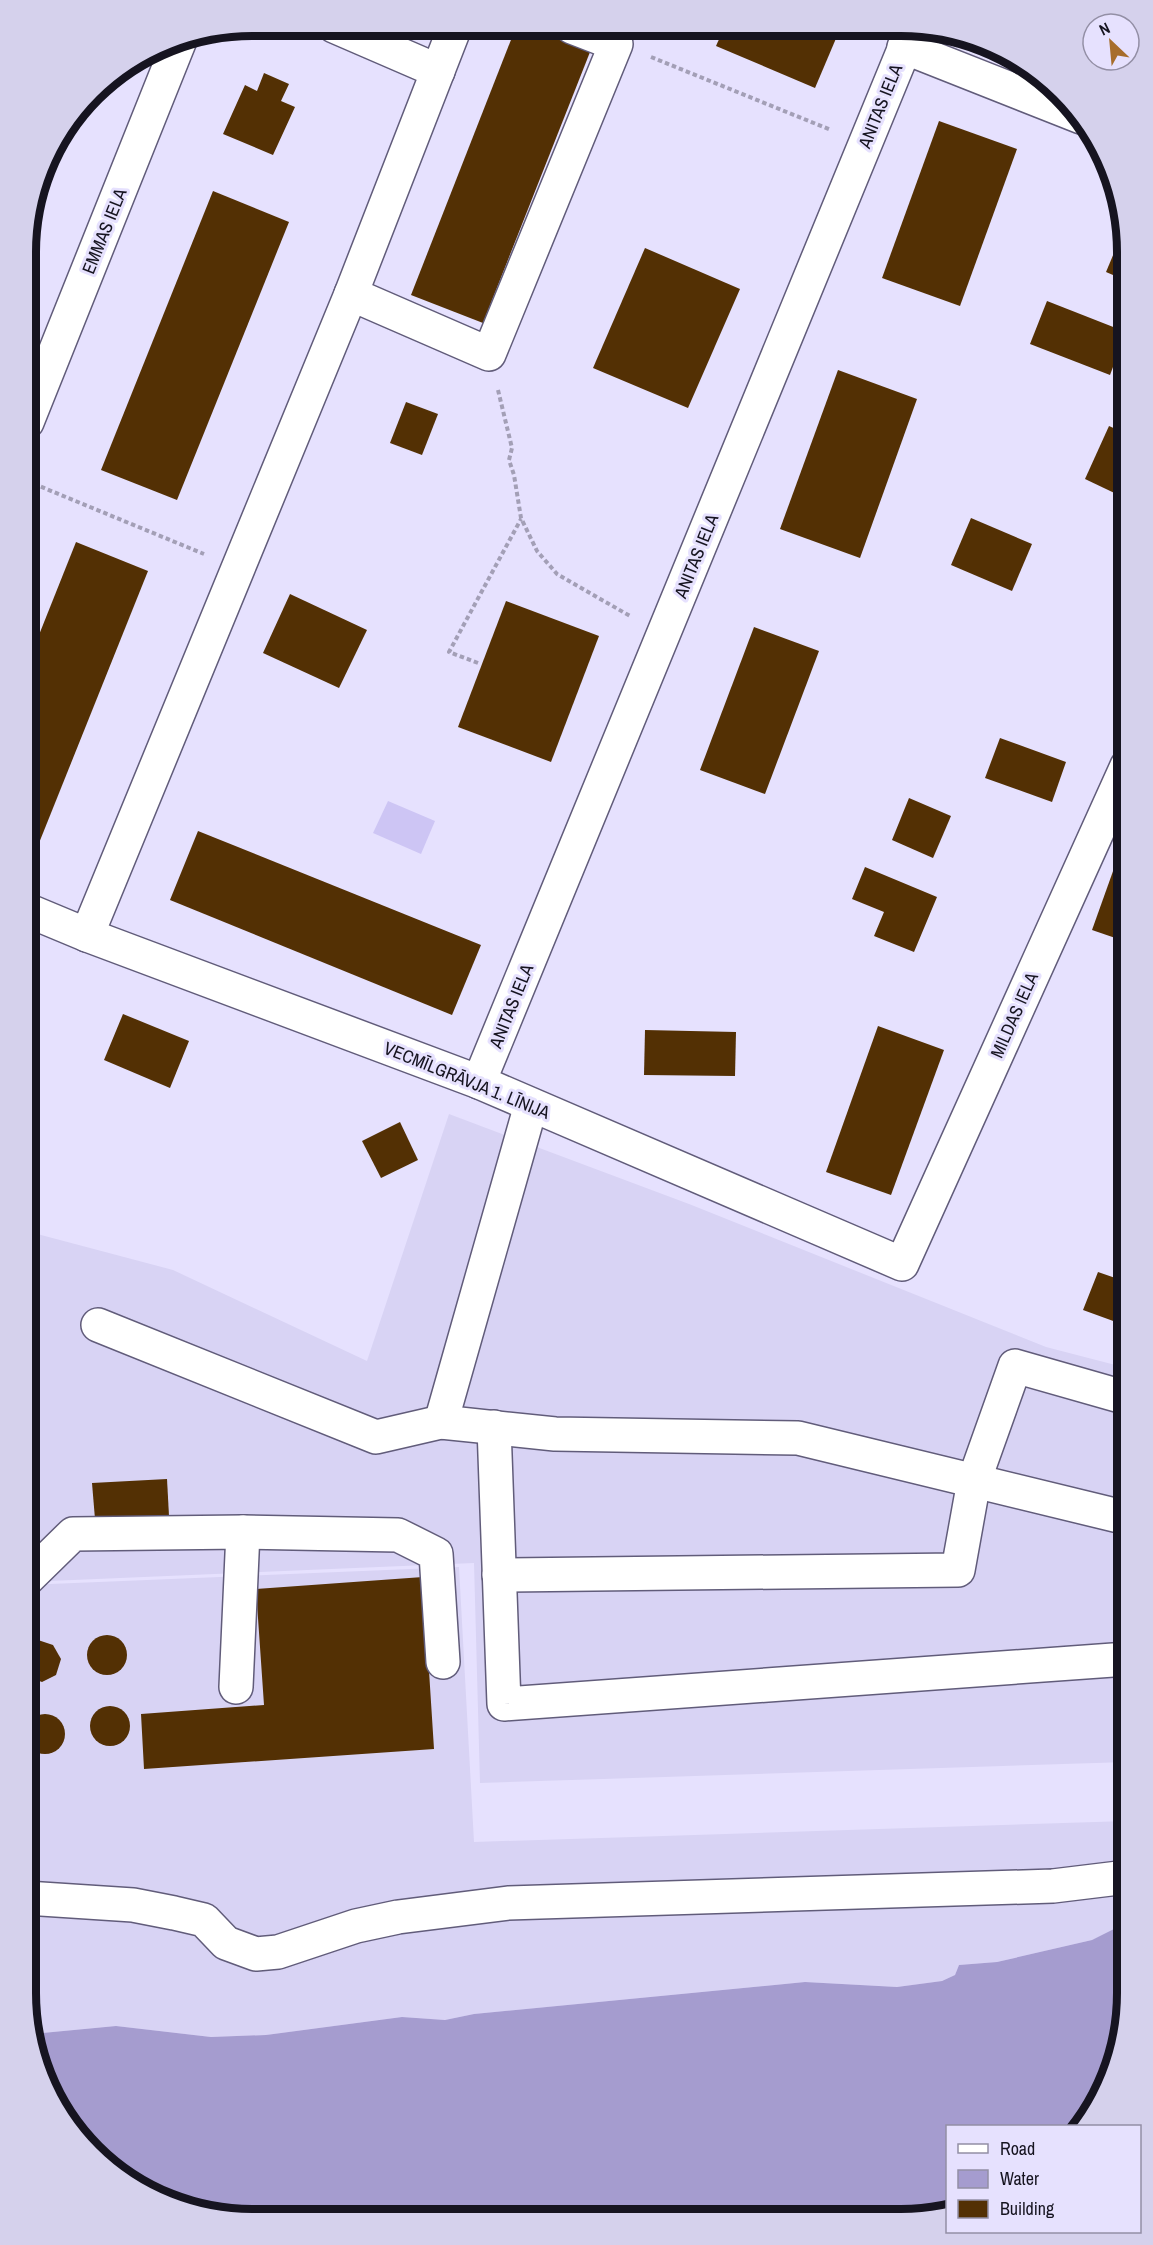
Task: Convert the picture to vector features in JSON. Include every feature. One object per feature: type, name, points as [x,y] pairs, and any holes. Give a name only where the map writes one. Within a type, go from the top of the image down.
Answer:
[{"type":"street","points":[[357,36],[438,71]]},
{"type":"street","points":[[87,935],[351,294],[452,36]]},
{"type":"street","points":[[351,294],[489,354],[616,44],[595,36]]},
{"type":"street","points":[[908,38],[1061,108]]},
{"type":"street","name":"ANITAS IELA","points":[[479,1082],[908,38]]},
{"type":"street","name":"EMMAS IELA","points":[[36,400],[176,49]]},
{"type":"street","name":"MILDAS IELA","points":[[902,1264],[1117,788]]},
{"type":"street","name":"VECMĪLGRĀVJA 1. LĪNIJA","points":[[36,914],[479,1082],[902,1264]]},
{"type":"street","points":[[441,1422],[531,1105]]},
{"type":"street","points":[[98,1325],[376,1437],[441,1422],[555,1434],[798,1438],[1117,1516]]},
{"type":"street","points":[[499,1575],[958,1569],[974,1481],[1015,1366],[1117,1395]]},
{"type":"street","points":[[494,1427],[504,1704],[1117,1660]]},
{"type":"street","points":[[236,1687],[243,1532]]},
{"type":"street","points":[[36,1570],[73,1534],[243,1532],[398,1535],[436,1554],[443,1662]]},
{"type":"street","points":[[36,1899],[133,1905],[204,1920],[226,1943],[256,1954],[278,1952],[356,1926],[388,1919],[508,1903],[1053,1886],[1117,1878]]},
{"type":"path","points":[[655,58],[865,144]]},
{"type":"path","points":[[489,354],[512,448],[509,460],[514,475],[521,518],[537,551],[558,574],[663,634]]},
{"type":"path","points":[[36,485],[239,568]]},
{"type":"path","points":[[478,663],[449,651],[521,518]]},
{"type":"shaded area","points":[[388,801],[435,821],[421,854],[373,833]]},
{"type":"shaded area","points":[[449,1114],[689,1204],[1046,1347],[1117,1365],[1117,1762],[480,1783],[474,1563],[36,1582],[36,1234],[173,1270],[367,1361]]},
{"type":"shaded area","points":[[459,1567],[474,1842],[1117,1821],[1117,1929],[1092,1940],[997,1962],[959,1965],[955,1975],[942,1981],[897,1987],[805,1982],[474,2014],[445,2020],[402,2017],[266,2035],[211,2037],[116,2026],[40,2033],[36,2007],[36,1585]]},
{"type":"water","points":[[1117,1928],[1117,2007],[1106,2062],[1081,2113],[1071,2125],[946,2125],[946,2204],[915,2209],[238,2209],[210,2205],[183,2198],[157,2187],[132,2173],[99,2146],[72,2113],[58,2088],[47,2062],[40,2033],[116,2026],[211,2037],[266,2035],[402,2017],[445,2020],[474,2014],[805,1982],[897,1987],[942,1981],[955,1975],[959,1965],[997,1962],[1092,1940]]},
{"type":"building","points":[[512,36],[563,36],[592,47],[483,323],[411,295]]},
{"type":"building","points":[[720,36],[837,36],[815,88],[716,46]]},
{"type":"building","points":[[264,73],[289,84],[281,101],[295,107],[273,155],[223,134],[245,85],[257,91]]},
{"type":"building","points":[[939,121],[1017,149],[960,306],[882,278]]},
{"type":"building","points":[[213,191],[289,222],[177,500],[101,470]]},
{"type":"building","points":[[1117,246],[1117,277],[1106,272]]},
{"type":"building","points":[[645,248],[740,289],[688,408],[593,368]]},
{"type":"building","points":[[1047,301],[1117,328],[1117,356],[1110,375],[1030,344]]},
{"type":"building","points":[[838,370],[917,399],[860,558],[780,529]]},
{"type":"building","points":[[406,402],[438,414],[422,455],[390,443]]},
{"type":"building","points":[[1109,426],[1117,430],[1117,494],[1085,479]]},
{"type":"building","points":[[971,518],[1032,544],[1012,591],[951,565]]},
{"type":"building","points":[[76,542],[148,571],[36,851],[36,642]]},
{"type":"building","points":[[290,594],[367,630],[339,688],[263,653]]},
{"type":"building","points":[[506,601],[599,636],[551,762],[458,727]]},
{"type":"building","points":[[754,627],[819,651],[765,794],[700,770]]},
{"type":"building","points":[[1000,738],[1066,762],[1052,802],[985,778]]},
{"type":"building","points":[[909,798],[951,816],[933,858],[892,840]]},
{"type":"building","points":[[198,831],[481,945],[452,1015],[170,900]]},
{"type":"building","points":[[1117,860],[1117,939],[1092,930]]},
{"type":"building","points":[[865,867],[937,897],[914,952],[874,936],[884,912],[852,899]]},
{"type":"building","points":[[123,1014],[189,1041],[170,1088],[104,1060]]},
{"type":"building","points":[[878,1026],[944,1050],[891,1195],[826,1172]]},
{"type":"building","points":[[645,1030],[736,1032],[735,1076],[644,1075]]},
{"type":"building","points":[[400,1122],[418,1160],[381,1178],[362,1141]]},
{"type":"building","points":[[1098,1272],[1117,1279],[1117,1322],[1083,1310]]},
{"type":"building","points":[[167,1479],[169,1516],[95,1519],[92,1483]]},
{"type":"building","points":[[423,1577],[434,1749],[144,1769],[141,1714],[264,1705],[256,1589]]},
{"type":"building","points":[[107,1635],[115,1636],[121,1641],[126,1647],[126,1663],[121,1669],[115,1674],[107,1675],[99,1674],[93,1669],[88,1663],[87,1655],[88,1647],[93,1641],[99,1636]]},
{"type":"building","points":[[36,1641],[53,1645],[61,1659],[56,1675],[42,1682],[36,1680]]},
{"type":"building","points":[[110,1706],[118,1707],[124,1712],[129,1718],[129,1734],[124,1740],[118,1745],[110,1746],[102,1745],[96,1740],[91,1734],[90,1726],[91,1718],[96,1712],[102,1707]]},
{"type":"building","points":[[45,1714],[53,1716],[63,1726],[65,1734],[59,1748],[45,1754],[36,1751],[36,1717]]}]
